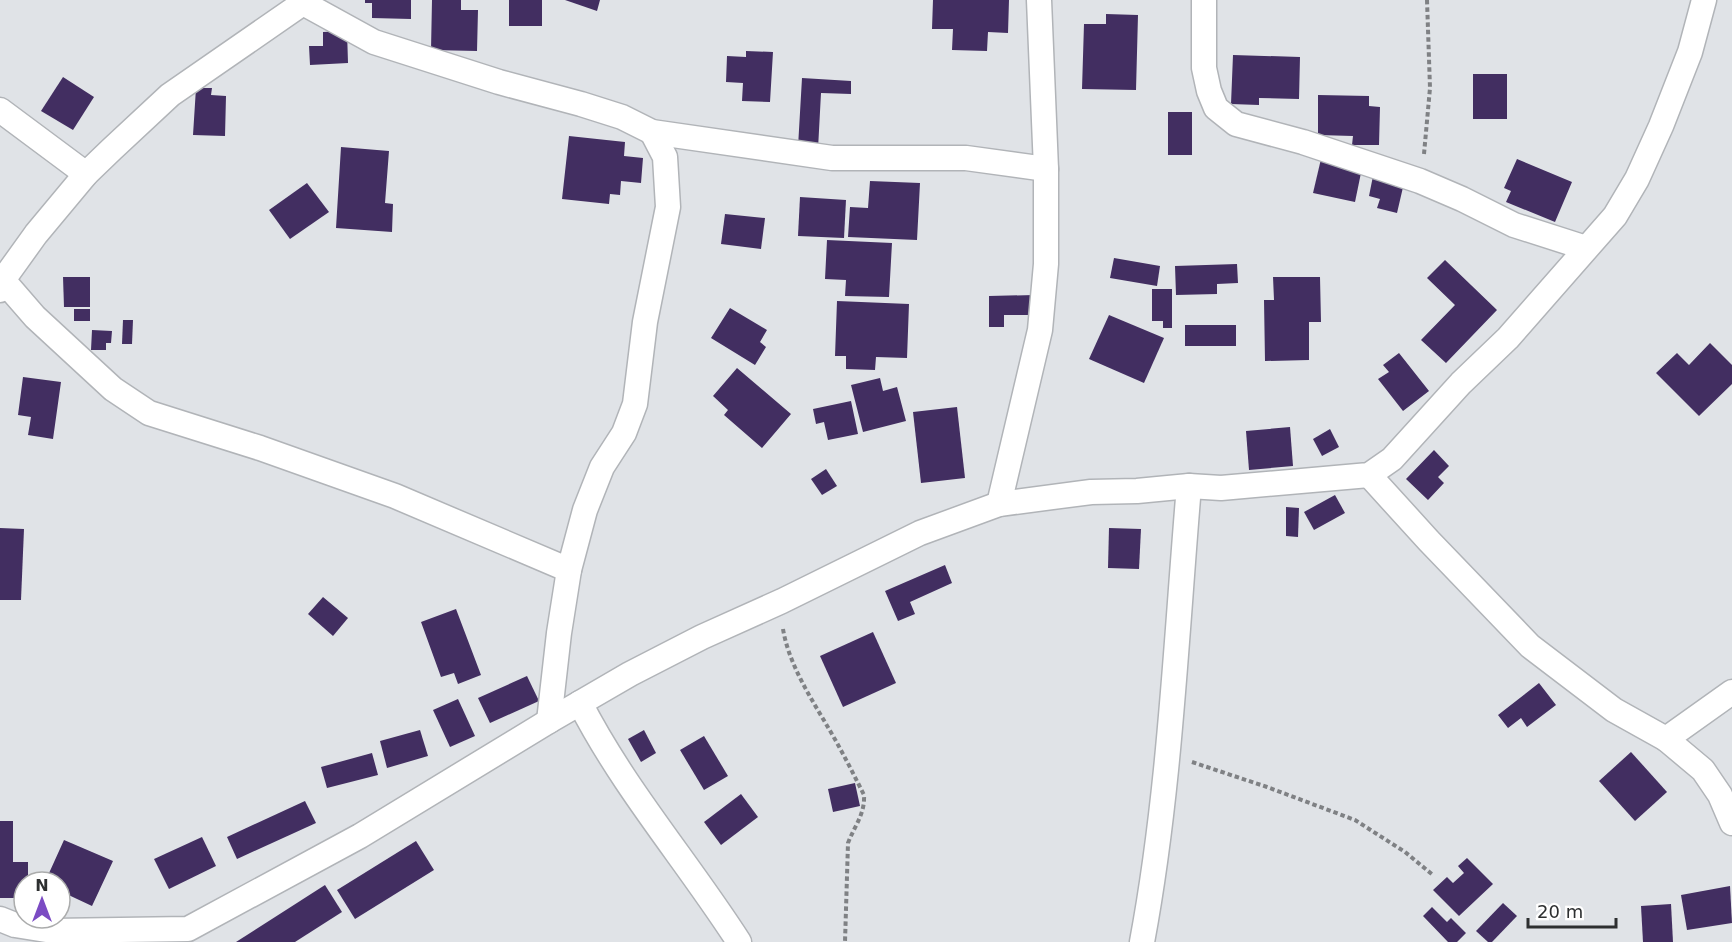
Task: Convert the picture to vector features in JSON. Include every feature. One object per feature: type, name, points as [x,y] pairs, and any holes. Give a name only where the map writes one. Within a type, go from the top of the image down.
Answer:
[{"type":"street","points":[[999,504],[1040,330],[1046,264],[1046,169],[1040,0]]},
{"type":"street","points":[[1204,0],[1204,68],[1216,108],[1236,124],[1303,142],[1420,181],[1514,225],[1586,248]]},
{"type":"street","points":[[0,919],[15,925],[83,936],[194,935],[549,721],[702,636],[782,601],[920,533],[999,504],[1091,492],[1137,491],[1189,486],[1221,488],[1369,475],[1392,459],[1461,383],[1508,338],[1616,216],[1637,179],[1661,126],[1690,52],[1704,0]]},
{"type":"street","points":[[569,570],[395,496],[260,447],[149,413],[113,388],[2,285],[36,234],[86,174],[171,95],[304,2],[339,25],[374,42],[499,82],[602,110],[652,132],[832,158],[966,158],[1046,169]]},
{"type":"street","points":[[0,110],[86,174]]},
{"type":"street","points":[[549,721],[558,633],[569,570],[602,467],[624,433],[635,404],[645,322],[668,207],[665,157],[652,132]]},
{"type":"street","points":[[1369,475],[1428,541],[1530,646],[1614,710],[1666,739],[1703,770],[1720,795],[1732,823]]},
{"type":"street","points":[[1142,942],[1154,877],[1168,762],[1189,486]]},
{"type":"street","points":[[1666,739],[1732,693]]},
{"type":"street","points":[[580,703],[623,779],[740,942]]},
{"type":"path","points":[[1420,181],[1430,88],[1427,0]]},
{"type":"path","points":[[782,601],[785,641],[793,662],[806,692],[829,729],[864,795],[865,806],[861,819],[848,843],[845,942]]},
{"type":"path","points":[[1168,762],[1194,762],[1355,820],[1405,852],[1433,875]]},
{"type":"building","points":[[365,0],[411,0],[411,19],[372,18],[372,3],[365,3]]},
{"type":"building","points":[[432,0],[461,0],[461,10],[478,10],[477,51],[431,50]]},
{"type":"building","points":[[509,0],[542,0],[542,26],[509,26]]},
{"type":"building","points":[[565,0],[600,0],[597,11]]},
{"type":"building","points":[[933,0],[1009,0],[1008,33],[988,32],[987,51],[952,50],[953,29],[932,29]]},
{"type":"building","points":[[1106,14],[1138,15],[1136,90],[1082,89],[1084,24],[1106,24]]},
{"type":"building","points":[[347,31],[348,63],[310,65],[309,46],[323,46],[323,32]]},
{"type":"building","points":[[746,51],[773,52],[770,102],[742,101],[743,83],[726,82],[727,56],[746,57]]},
{"type":"building","points":[[1233,55],[1300,57],[1299,99],[1259,98],[1259,105],[1231,104]]},
{"type":"building","points":[[1473,74],[1507,74],[1507,119],[1473,119]]},
{"type":"building","points":[[63,77],[94,97],[73,130],[41,111]]},
{"type":"building","points":[[802,78],[851,81],[851,94],[821,93],[818,149],[798,147]]},
{"type":"building","points":[[196,88],[212,88],[211,95],[226,96],[225,136],[193,135]]},
{"type":"building","points":[[1318,95],[1369,96],[1369,106],[1380,107],[1379,145],[1352,145],[1353,136],[1318,135]]},
{"type":"building","points":[[1168,112],[1192,112],[1192,155],[1168,155]]},
{"type":"building","points":[[569,136],[625,142],[624,156],[643,158],[641,183],[621,181],[620,195],[610,194],[609,204],[562,199]]},
{"type":"building","points":[[341,147],[389,151],[385,203],[393,204],[392,232],[336,228]]},
{"type":"building","points":[[1321,159],[1362,168],[1355,202],[1313,193]]},
{"type":"building","points":[[1517,159],[1572,182],[1555,222],[1506,202],[1511,191],[1504,188]]},
{"type":"building","points":[[1373,176],[1404,183],[1397,213],[1377,208],[1380,199],[1369,196]]},
{"type":"building","points":[[870,181],[920,183],[917,240],[848,237],[850,207],[868,208]]},
{"type":"building","points":[[307,183],[329,212],[290,239],[269,210]]},
{"type":"building","points":[[800,197],[846,200],[844,238],[798,236]]},
{"type":"building","points":[[725,214],[765,218],[761,249],[721,244]]},
{"type":"building","points":[[827,240],[892,243],[889,297],[845,296],[846,280],[825,279]]},
{"type":"building","points":[[1114,258],[1160,266],[1157,286],[1110,278]]},
{"type":"building","points":[[1445,260],[1497,310],[1446,363],[1421,340],[1455,305],[1427,278]]},
{"type":"building","points":[[1237,264],[1238,283],[1217,284],[1217,294],[1176,295],[1175,266]]},
{"type":"building","points":[[63,277],[90,277],[90,307],[64,307]]},
{"type":"building","points":[[1273,277],[1320,277],[1321,322],[1309,322],[1309,360],[1265,361],[1264,300],[1274,300]]},
{"type":"building","points":[[1152,289],[1172,289],[1172,328],[1163,328],[1163,321],[1152,321]]},
{"type":"building","points":[[1034,295],[1034,315],[1004,315],[1004,327],[989,327],[989,296]]},
{"type":"building","points":[[837,301],[909,304],[907,358],[876,357],[875,370],[846,369],[846,356],[835,356]]},
{"type":"building","points":[[730,308],[767,330],[760,342],[766,347],[755,365],[711,338]]},
{"type":"building","points":[[74,309],[90,309],[90,321],[74,321]]},
{"type":"building","points":[[1109,315],[1164,338],[1144,383],[1089,359]]},
{"type":"building","points":[[123,320],[133,320],[132,344],[122,344]]},
{"type":"building","points":[[1185,325],[1236,325],[1236,346],[1185,346]]},
{"type":"building","points":[[92,330],[112,331],[111,343],[106,343],[106,350],[91,350]]},
{"type":"building","points":[[1710,343],[1732,365],[1732,384],[1699,416],[1656,373],[1677,353],[1689,365]]},
{"type":"building","points":[[1399,353],[1429,391],[1403,411],[1378,379],[1389,372],[1383,365]]},
{"type":"building","points":[[737,368],[791,414],[762,448],[724,415],[728,410],[713,396]]},
{"type":"building","points":[[23,377],[61,382],[53,439],[28,435],[31,417],[18,415]]},
{"type":"building","points":[[880,378],[883,391],[897,387],[906,421],[863,432],[851,385]]},
{"type":"building","points":[[851,401],[858,434],[828,440],[824,422],[816,424],[813,409]]},
{"type":"building","points":[[957,407],[965,478],[921,483],[913,412]]},
{"type":"building","points":[[1290,427],[1293,466],[1249,470],[1246,431]]},
{"type":"building","points":[[1330,429],[1339,447],[1322,456],[1313,439]]},
{"type":"building","points":[[1434,450],[1449,466],[1438,477],[1444,483],[1428,500],[1406,479]]},
{"type":"building","points":[[826,469],[837,486],[822,495],[811,479]]},
{"type":"building","points":[[1335,495],[1345,513],[1314,530],[1304,512]]},
{"type":"building","points":[[1286,507],[1299,508],[1298,537],[1286,536]]},
{"type":"building","points":[[0,528],[24,529],[21,600],[0,600]]},
{"type":"building","points":[[1109,528],[1141,529],[1139,569],[1108,568]]},
{"type":"building","points":[[945,565],[952,583],[910,602],[915,614],[898,621],[885,591]]},
{"type":"building","points":[[323,597],[348,618],[333,636],[308,614]]},
{"type":"building","points":[[456,609],[481,675],[458,684],[454,673],[441,677],[421,622]]},
{"type":"building","points":[[873,632],[896,683],[843,707],[820,656]]},
{"type":"building","points":[[527,676],[539,701],[490,723],[478,698]]},
{"type":"building","points":[[1539,683],[1556,705],[1527,727],[1521,718],[1508,728],[1498,715]]},
{"type":"building","points":[[458,699],[475,736],[450,747],[433,710]]},
{"type":"building","points":[[420,730],[428,756],[387,768],[380,741]]},
{"type":"building","points":[[644,730],[656,753],[641,762],[628,739]]},
{"type":"building","points":[[704,736],[728,776],[704,790],[680,750]]},
{"type":"building","points":[[1631,752],[1667,792],[1635,821],[1599,781]]},
{"type":"building","points":[[372,753],[378,775],[327,788],[321,767]]},
{"type":"building","points":[[855,783],[860,806],[833,812],[828,789]]},
{"type":"building","points":[[741,794],[758,817],[721,845],[704,822]]},
{"type":"building","points":[[305,801],[316,823],[237,859],[227,837]]},
{"type":"building","points":[[0,821],[13,821],[13,862],[28,862],[28,870],[12,870],[12,898],[0,898]]},
{"type":"building","points":[[202,837],[216,866],[169,889],[154,859]]},
{"type":"building","points":[[64,840],[113,861],[92,906],[72,897],[72,870],[50,870]]},
{"type":"building","points":[[416,841],[434,870],[355,919],[337,890]]},
{"type":"building","points":[[1467,858],[1493,884],[1459,916],[1433,890],[1447,877],[1453,883],[1464,873],[1458,866]]},
{"type":"building","points":[[325,885],[342,912],[295,942],[236,942]]},
{"type":"building","points":[[1730,886],[1732,923],[1687,930],[1681,895]]},
{"type":"building","points":[[1503,903],[1517,916],[1492,942],[1488,942],[1476,931]]},
{"type":"building","points":[[1671,904],[1673,942],[1643,942],[1641,906]]},
{"type":"building","points":[[1432,907],[1447,922],[1451,918],[1466,933],[1457,942],[1448,942],[1423,916]]}]
